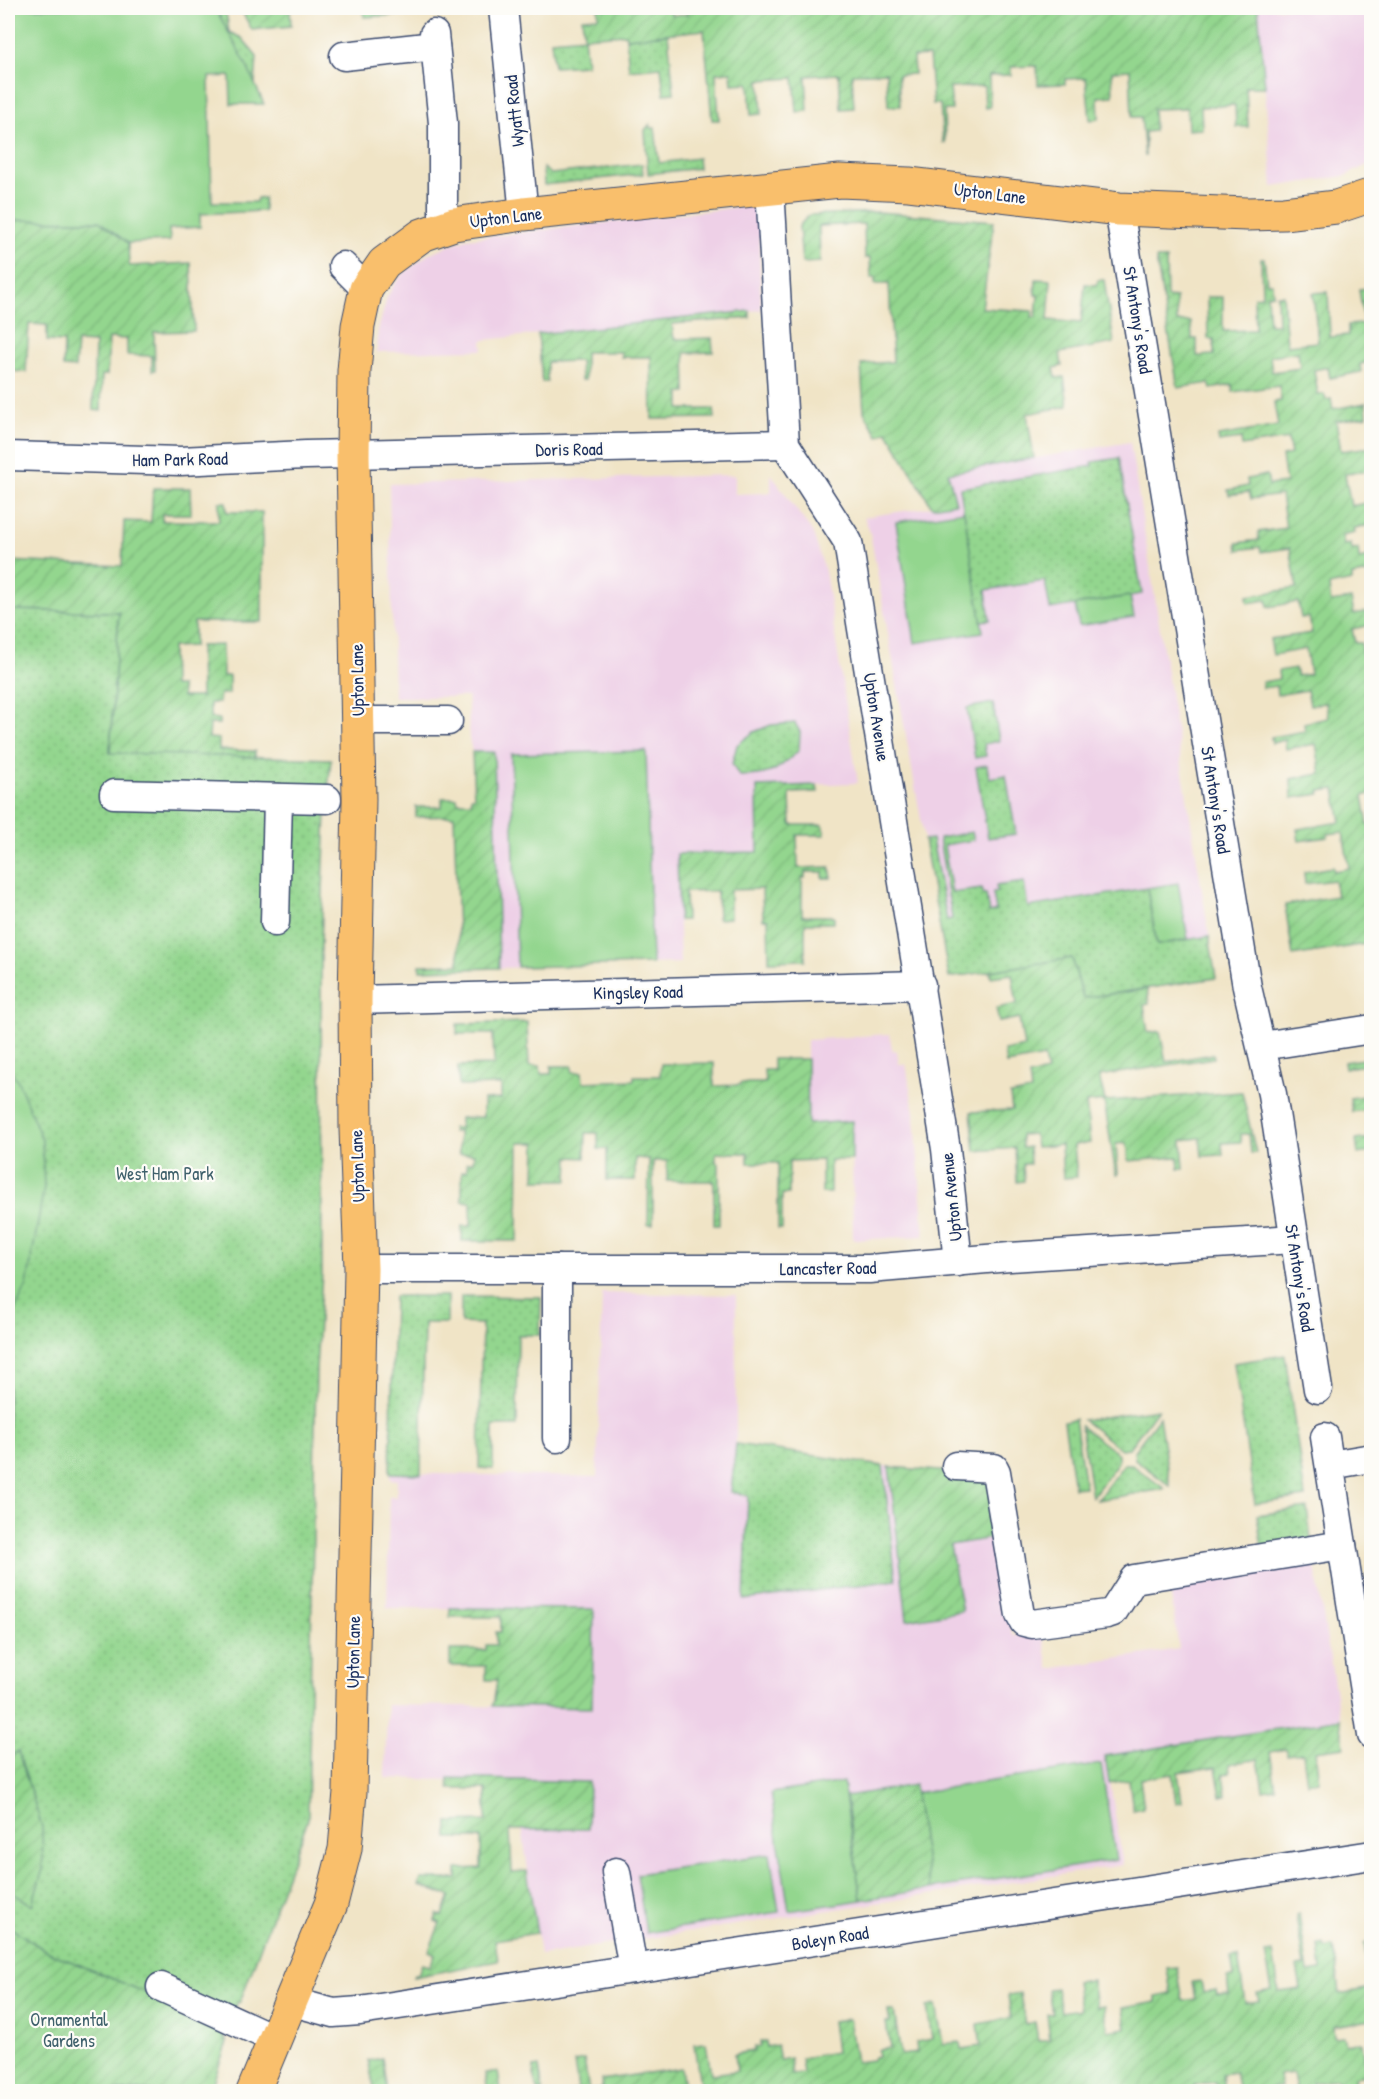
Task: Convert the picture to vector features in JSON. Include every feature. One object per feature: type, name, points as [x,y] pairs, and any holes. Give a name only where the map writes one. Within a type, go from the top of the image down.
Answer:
[{"type":"main road","name":"Upton Lane","points":[[253,2091],[331,1904],[345,1849],[350,1792],[361,1269],[356,1129],[359,799],[353,455],[354,371],[358,326],[354,277],[384,263],[422,235],[454,224],[524,214],[840,181],[909,184],[1119,208],[1247,214],[1284,213],[1336,207],[1371,195]]},
{"type":"street","name":"Wyatt Road","points":[[503,8],[524,214]]},
{"type":"street","points":[[344,56],[434,40],[444,123],[443,227]]},
{"type":"street","name":"Upton Avenue","points":[[770,188],[786,444],[848,542],[921,985],[946,1149],[958,1262]]},
{"type":"street","name":"St Antony's Road","points":[[1119,208],[1247,987],[1272,1094],[1317,1389]]},
{"type":"street","name":"Doris Road","points":[[353,455],[786,444]]},
{"type":"street","name":"Ham Park Road","points":[[8,456],[180,461],[353,455]]},
{"type":"street","points":[[357,721],[448,721]]},
{"type":"street","points":[[114,794],[327,799]]},
{"type":"street","points":[[274,922],[278,798]]},
{"type":"street","name":"Kingsley Road","points":[[356,1000],[921,985]]},
{"type":"street","points":[[1262,1046],[1371,1029]]},
{"type":"street","name":"Lancaster Road","points":[[361,1269],[869,1269],[1294,1239]]},
{"type":"street","points":[[557,1269],[557,1438]]},
{"type":"street","points":[[1325,1437],[1371,1735]]},
{"type":"street","points":[[1330,1464],[1371,1458]]},
{"type":"street","points":[[956,1466],[993,1468],[996,1472],[1020,1615],[1024,1622],[1032,1624],[1113,1612],[1134,1579],[1342,1545]]},
{"type":"street","name":"Boleyn Road","points":[[290,2001],[333,2013],[360,2011],[1371,1855]]},
{"type":"street","points":[[616,1872],[633,1969]]},
{"type":"street","points":[[161,1987],[275,2039]]},
{"type":"shaded area","points":[[1258,8],[1371,8],[1371,163],[1345,176],[1273,187]]},
{"type":"shaded area","points":[[749,206],[762,211],[763,232],[759,238],[761,310],[485,340],[482,341],[483,350],[377,352],[378,331],[387,297],[403,274],[430,253],[466,239]]},
{"type":"shaded area","points":[[1130,442],[1216,978],[1147,989],[1072,958],[949,978],[870,532],[864,517],[956,503],[948,473]]},
{"type":"shaded area","points":[[771,474],[813,533],[825,571],[858,783],[757,787],[758,852],[677,855],[680,963],[499,968],[494,752],[472,752],[469,738],[468,697],[394,697],[389,484],[735,475],[735,494],[771,493]]},
{"type":"shaded area","points":[[890,1034],[892,1051],[897,1051],[899,1064],[906,1064],[915,1118],[924,1236],[853,1240],[852,1121],[807,1124],[807,1040]]},
{"type":"shaded area","points":[[602,1293],[736,1295],[736,1444],[883,1466],[990,1475],[1012,1635],[1042,1630],[1049,1669],[1179,1649],[1169,1583],[1314,1560],[1340,1719],[1106,1756],[1123,1865],[540,1955],[522,1828],[588,1829],[487,1781],[385,1778],[387,1705],[592,1708],[594,1609],[387,1608],[389,1497],[397,1497],[397,1480],[390,1479],[390,1473],[597,1477]]},
{"type":"green space","points":[[8,8],[215,8],[245,62],[264,104],[231,104],[230,76],[209,77],[212,202],[256,202],[257,198],[264,198],[264,211],[200,214],[200,227],[169,229],[170,241],[128,243],[99,221],[8,220]]},
{"type":"green space","points":[[214,8],[222,8],[227,17],[229,32],[242,38],[257,57],[255,84]]},
{"type":"green space","points":[[240,8],[290,8],[291,26],[252,30]]},
{"type":"green space","points":[[364,8],[397,8],[398,15],[364,17]]},
{"type":"green space","points":[[598,8],[671,8],[671,15],[687,14],[686,8],[715,8],[715,10],[730,8],[1258,8],[1265,87],[1246,87],[1248,127],[1236,127],[1235,105],[1201,107],[1202,129],[1188,130],[1187,108],[1153,109],[1154,131],[1145,132],[1145,157],[1141,117],[1132,117],[1130,70],[1112,71],[1113,96],[1098,97],[1099,119],[1090,120],[1086,78],[1065,79],[1065,84],[1038,85],[1037,66],[1011,67],[1011,75],[989,76],[990,107],[985,108],[984,86],[950,88],[952,110],[944,110],[945,143],[943,143],[940,104],[933,104],[929,56],[913,57],[914,74],[898,75],[900,106],[888,106],[886,72],[852,74],[854,108],[841,109],[839,74],[806,76],[808,111],[797,112],[794,78],[760,80],[762,114],[751,115],[749,83],[732,84],[731,72],[716,73],[719,120],[712,120],[704,30],[626,38],[625,34],[584,37],[582,18],[598,17]]},
{"type":"green space","points":[[668,34],[674,93],[664,94],[661,67],[629,70],[626,38]]},
{"type":"green space","points":[[584,37],[587,65],[554,67],[551,40]]},
{"type":"green space","points":[[650,124],[650,128],[655,128],[659,163],[698,158],[699,168],[648,174],[645,130]]},
{"type":"green space","points":[[642,164],[643,174],[544,185],[543,168],[551,174]]},
{"type":"green space","points":[[878,212],[994,221],[982,308],[1033,311],[1032,317],[1036,317],[1038,295],[1035,295],[1036,279],[1051,280],[1048,320],[1081,323],[1085,284],[1097,285],[1098,280],[1104,280],[1114,343],[1060,353],[1062,366],[1054,368],[1056,378],[1064,377],[1068,406],[1027,414],[1034,458],[948,473],[956,503],[932,507],[887,431],[878,436],[864,412],[861,364],[893,362],[889,284],[875,284],[875,277],[871,278],[870,258],[865,258],[864,224],[819,226],[820,262],[802,263],[799,226],[809,215]]},
{"type":"green space","points":[[8,220],[99,221],[128,243],[129,266],[191,263],[194,331],[154,332],[155,370],[152,371],[152,356],[127,355],[127,339],[109,338],[107,375],[102,375],[101,411],[93,410],[95,343],[77,342],[75,368],[63,367],[64,342],[47,341],[47,325],[29,324],[26,372],[8,371]]},
{"type":"green space","points":[[1261,258],[1264,258],[1267,283],[1272,283],[1273,294],[1267,295],[1269,324],[1278,324],[1277,295],[1283,295],[1287,345],[1318,342],[1313,293],[1328,292],[1330,337],[1348,335],[1348,325],[1364,324],[1359,289],[1372,288],[1371,362],[1360,364],[1361,372],[1330,378],[1328,367],[1314,370],[1318,395],[1324,394],[1326,400],[1331,399],[1333,409],[1366,403],[1367,416],[1336,421],[1341,451],[1371,447],[1371,470],[1345,474],[1351,506],[1371,502],[1371,525],[1354,528],[1355,533],[1342,536],[1344,545],[1351,544],[1352,550],[1358,549],[1359,559],[1371,557],[1371,573],[1352,576],[1352,581],[1329,586],[1331,602],[1351,599],[1354,614],[1371,611],[1371,625],[1352,629],[1355,643],[1361,643],[1362,654],[1371,653],[1371,696],[1368,697],[1371,722],[1371,794],[1363,796],[1368,825],[1371,825],[1371,943],[1293,956],[1285,905],[1337,896],[1334,880],[1305,884],[1304,872],[1333,867],[1334,871],[1349,868],[1343,832],[1328,834],[1328,837],[1299,841],[1297,829],[1341,822],[1335,789],[1320,791],[1320,794],[1292,798],[1291,779],[1321,774],[1316,744],[1286,749],[1285,740],[1272,743],[1271,737],[1305,731],[1304,723],[1328,718],[1326,703],[1310,705],[1307,690],[1277,695],[1276,686],[1263,688],[1262,682],[1279,679],[1278,671],[1295,668],[1297,676],[1310,674],[1306,649],[1273,655],[1270,639],[1312,633],[1309,617],[1301,618],[1298,602],[1268,607],[1267,600],[1248,603],[1247,596],[1297,588],[1290,548],[1261,552],[1260,547],[1238,550],[1237,543],[1259,540],[1258,532],[1286,528],[1281,495],[1251,499],[1249,492],[1229,495],[1228,490],[1248,486],[1247,479],[1267,475],[1269,485],[1286,483],[1282,456],[1291,454],[1288,439],[1242,446],[1241,439],[1219,442],[1218,436],[1278,426],[1274,402],[1281,401],[1279,386],[1233,392],[1232,385],[1211,389],[1209,383],[1178,388],[1156,259],[1166,259],[1167,297],[1176,298],[1177,322],[1191,322],[1192,339],[1197,339],[1197,356],[1214,355],[1214,339],[1208,339],[1207,297],[1223,297],[1223,331],[1255,330],[1254,297],[1262,296]],"holes":[[[1298,352],[1300,368],[1272,372],[1270,356]]]},
{"type":"green space","points":[[750,311],[750,318],[672,324],[674,339],[712,338],[713,352],[685,353],[686,393],[680,393],[680,409],[714,409],[715,418],[652,419],[651,357],[621,357],[621,352],[585,352],[585,380],[581,380],[580,361],[547,362],[547,382],[542,382],[538,334]]},
{"type":"green space","points":[[1119,458],[1142,594],[1050,609],[1045,581],[986,590],[990,620],[981,621],[960,488],[1093,466],[1092,462]]},
{"type":"green space","points":[[153,488],[190,488],[191,514],[162,514],[162,521],[219,521],[219,502],[226,502],[227,512],[262,512],[262,622],[194,622],[194,646],[172,647],[173,686],[181,686],[182,697],[201,697],[200,646],[222,645],[223,676],[229,676],[229,694],[220,694],[219,703],[210,703],[210,718],[219,719],[219,724],[210,724],[209,738],[219,739],[219,750],[255,751],[255,757],[110,753],[119,612],[8,610],[8,561],[122,566],[124,521],[151,522]]},
{"type":"green space","points":[[964,511],[983,632],[915,643],[896,522]]},
{"type":"green space","points":[[1130,596],[1134,617],[1079,626],[1075,605]]},
{"type":"green space","name":"West Ham Park","points":[[8,610],[119,612],[110,752],[331,759],[326,811],[321,945],[322,1273],[316,1369],[308,1819],[240,2002],[237,2003],[224,2038],[227,2042],[210,2091],[8,2092]]},
{"type":"green space","points":[[993,703],[999,741],[984,744],[986,756],[975,758],[967,708]]},
{"type":"green space","points":[[795,723],[800,732],[799,750],[778,768],[766,774],[739,776],[732,764],[737,745],[754,732],[771,725]]},
{"type":"green space","points":[[646,751],[652,964],[517,967],[511,754]]},
{"type":"green space","points":[[472,752],[494,752],[499,968],[420,970],[420,965],[459,964],[454,816],[416,817],[416,807],[442,807],[442,798],[457,798],[458,802],[471,802],[471,797],[474,797]]},
{"type":"green space","points":[[987,765],[989,778],[1006,775],[1016,834],[988,838],[976,767]]},
{"type":"green space","points":[[817,785],[818,792],[790,793],[791,825],[823,825],[825,835],[797,835],[798,868],[830,867],[832,878],[823,878],[823,872],[805,872],[805,878],[802,878],[802,916],[834,916],[834,923],[805,923],[805,960],[769,961],[768,919],[763,919],[762,889],[730,890],[730,918],[718,919],[717,891],[685,892],[686,920],[679,920],[677,854],[758,852],[757,787]]},
{"type":"green space","points":[[972,832],[974,840],[944,845],[952,893],[981,889],[983,895],[986,894],[989,913],[996,911],[993,893],[997,892],[996,886],[1024,882],[1028,907],[1147,888],[1157,945],[1209,936],[1216,978],[1083,998],[1072,958],[949,978],[924,840],[932,839],[947,920],[952,919],[939,838]]},
{"type":"green space","points":[[1178,883],[1188,939],[1157,945],[1147,888]]},
{"type":"green space","points":[[1072,958],[1083,998],[1147,989],[1149,1004],[1144,1005],[1148,1033],[1160,1031],[1166,1062],[1213,1054],[1214,1058],[1099,1076],[1105,1101],[1242,1092],[1256,1153],[1251,1153],[1249,1134],[1241,1134],[1241,1142],[1222,1143],[1223,1155],[1202,1156],[1200,1138],[1182,1140],[1184,1169],[1179,1169],[1178,1157],[1129,1161],[1127,1143],[1116,1144],[1118,1175],[1116,1175],[1104,1101],[1086,1103],[1090,1143],[1074,1145],[1077,1177],[1063,1178],[1061,1145],[1036,1147],[1034,1134],[1021,1135],[1022,1148],[1029,1147],[1030,1164],[1023,1164],[1024,1181],[1017,1182],[1015,1148],[975,1151],[971,1112],[1012,1110],[1010,1095],[1031,1091],[1029,1076],[1047,1072],[1044,1057],[1006,1064],[1004,1051],[1024,1047],[1019,1018],[999,1022],[996,1008],[1017,1004],[1012,974],[991,977],[990,971]]},
{"type":"green space","points":[[527,1022],[529,1066],[540,1066],[541,1074],[551,1074],[551,1066],[572,1066],[572,1072],[582,1072],[583,1082],[634,1080],[634,1076],[660,1076],[661,1064],[714,1063],[714,1086],[765,1083],[764,1070],[773,1070],[773,1059],[807,1059],[808,1124],[852,1121],[852,1160],[830,1160],[830,1193],[822,1193],[822,1160],[789,1161],[789,1194],[782,1194],[782,1229],[778,1229],[778,1163],[748,1163],[748,1153],[716,1153],[716,1162],[719,1163],[719,1225],[714,1225],[714,1181],[667,1181],[667,1161],[653,1161],[653,1224],[648,1224],[649,1159],[635,1158],[635,1180],[607,1180],[607,1149],[598,1149],[598,1133],[586,1133],[585,1158],[569,1157],[568,1180],[535,1180],[536,1143],[519,1143],[518,1241],[462,1241],[462,1226],[471,1226],[471,1202],[462,1201],[462,1171],[467,1171],[467,1162],[473,1162],[474,1154],[459,1154],[459,1131],[453,1132],[453,1128],[460,1128],[460,1118],[483,1117],[483,1100],[501,1099],[501,1085],[459,1086],[458,1066],[494,1065],[493,1034],[457,1034],[457,1024]]},
{"type":"green space","points":[[1371,1058],[1371,1067],[1368,1068],[1367,1065],[1345,1068],[1344,1062]]},
{"type":"green space","points":[[8,1068],[17,1079],[42,1140],[44,1187],[27,1285],[8,1325]]},
{"type":"green space","points":[[1371,1095],[1371,1109],[1352,1112],[1350,1098]]},
{"type":"green space","points":[[1371,1138],[1371,1152],[1358,1154],[1356,1140]]},
{"type":"green space","points":[[394,1296],[447,1296],[447,1323],[424,1323],[421,1474],[390,1473]]},
{"type":"green space","points":[[461,1296],[541,1297],[540,1335],[518,1335],[517,1426],[493,1426],[493,1469],[479,1468],[482,1324],[461,1323]]},
{"type":"green space","points":[[1285,1355],[1305,1497],[1255,1504],[1234,1363]]},
{"type":"green space","points":[[1158,1409],[1129,1448],[1121,1449],[1083,1420]]},
{"type":"green space","points":[[1159,1417],[1170,1486],[1135,1459],[1134,1451]]},
{"type":"green space","points":[[1075,1419],[1085,1487],[1074,1488],[1064,1421]]},
{"type":"green space","points":[[1081,1426],[1118,1454],[1118,1462],[1092,1497]]},
{"type":"green space","points":[[736,1444],[883,1466],[896,1580],[744,1600],[748,1495],[731,1492]]},
{"type":"green space","points":[[1124,1464],[1131,1464],[1165,1489],[1097,1500]]},
{"type":"green space","points":[[889,1467],[990,1475],[998,1537],[950,1545],[962,1611],[907,1620]]},
{"type":"green space","points":[[1307,1508],[1311,1540],[1262,1548],[1257,1515]]},
{"type":"green space","points":[[450,1608],[594,1609],[592,1708],[493,1706],[497,1680],[486,1680],[486,1666],[450,1666],[450,1650],[486,1650],[486,1645],[496,1645],[496,1632],[501,1632],[501,1617],[450,1617]]},
{"type":"green space","points":[[1340,1719],[1344,1747],[1315,1751],[1319,1781],[1307,1783],[1303,1753],[1287,1755],[1286,1749],[1270,1752],[1276,1788],[1263,1790],[1258,1759],[1229,1764],[1230,1773],[1223,1774],[1226,1795],[1221,1796],[1216,1767],[1178,1772],[1182,1802],[1176,1803],[1172,1774],[1140,1779],[1144,1808],[1133,1810],[1129,1780],[1109,1783],[1105,1756]]},
{"type":"green space","points":[[18,1751],[42,1827],[43,1869],[32,1905],[8,1890],[8,1758]]},
{"type":"green space","points":[[1101,1764],[1116,1860],[930,1889],[915,1793]]},
{"type":"green space","points":[[448,1778],[589,1782],[588,1829],[510,1830],[512,1872],[527,1871],[537,1933],[495,1940],[498,1961],[413,1977],[414,1974],[418,1974],[422,1964],[430,1966],[435,1954],[429,1951],[440,1923],[435,1921],[437,1914],[443,1916],[450,1896],[419,1886],[421,1879],[457,1879],[457,1869],[481,1868],[481,1838],[448,1838],[448,1822],[486,1821],[486,1789],[449,1789]]},
{"type":"green space","points":[[843,1782],[861,1900],[789,1911],[771,1793]]},
{"type":"green space","points":[[914,1785],[930,1889],[861,1900],[846,1796]]},
{"type":"green space","points":[[770,1854],[779,1912],[646,1933],[637,1874]]},
{"type":"green space","points":[[1299,1914],[1308,1972],[1321,1970],[1318,1945],[1324,1944],[1325,1949],[1334,1947],[1340,1994],[1371,1988],[1371,2020],[1333,2026],[1334,2037],[1344,2036],[1346,2045],[1362,2042],[1367,2075],[1354,2077],[1356,2091],[1339,2091],[1337,2079],[1312,2083],[1313,2091],[1296,2091],[1293,2073],[1279,2075],[1281,2087],[1260,2091],[1239,2091],[1235,2072],[1222,2074],[1224,2092],[1217,2091],[1215,2082],[1194,2085],[1195,2092],[573,2091],[578,2090],[574,2062],[584,2060],[589,2091],[602,2089],[601,2080],[681,2068],[684,2086],[700,2084],[694,2044],[706,2043],[711,2074],[737,2071],[735,2054],[754,2051],[754,2047],[760,2046],[760,2041],[766,2041],[766,2047],[777,2045],[780,2060],[790,2058],[792,2075],[803,2073],[801,2058],[836,2052],[832,2021],[849,2019],[856,2062],[873,2060],[874,2057],[879,2056],[878,2050],[890,2048],[886,2022],[890,2022],[888,2011],[894,2011],[901,2055],[917,2053],[916,2042],[932,2039],[927,2007],[936,2005],[943,2044],[960,2042],[961,2049],[981,2046],[978,2024],[1011,2018],[1008,1995],[1020,1993],[1025,2024],[1035,2022],[1038,2041],[1050,2039],[1047,2014],[1052,2013],[1048,1989],[1057,1988],[1061,2012],[1080,2009],[1076,1982],[1092,1980],[1096,2007],[1104,2006],[1108,2031],[1126,2028],[1123,2008],[1156,2002],[1156,1997],[1171,1994],[1167,1968],[1177,1967],[1183,2001],[1195,1999],[1192,1982],[1201,1981],[1203,1992],[1216,1990],[1217,1995],[1229,1994],[1227,1978],[1234,1976],[1231,1958],[1238,1957],[1245,2003],[1259,2001],[1257,1993],[1272,1990],[1265,1953],[1273,1952],[1279,1992],[1301,1989],[1297,1967],[1304,1966],[1296,1915]]},
{"type":"green space","name":"Ornamental Gardens","points":[[8,1926],[46,1951],[228,2027],[224,2038],[227,2042],[210,2091],[8,2091]]},
{"type":"green space","points":[[1371,1940],[1371,1988],[1364,1943]]},
{"type":"green space","points":[[382,2058],[387,2091],[372,2091],[374,2087],[368,2061]]},
{"type":"green space","points":[[539,2067],[543,2091],[537,2091],[533,2068]]},
{"type":"green space","points":[[498,2072],[501,2091],[488,2091],[485,2074]]}]
